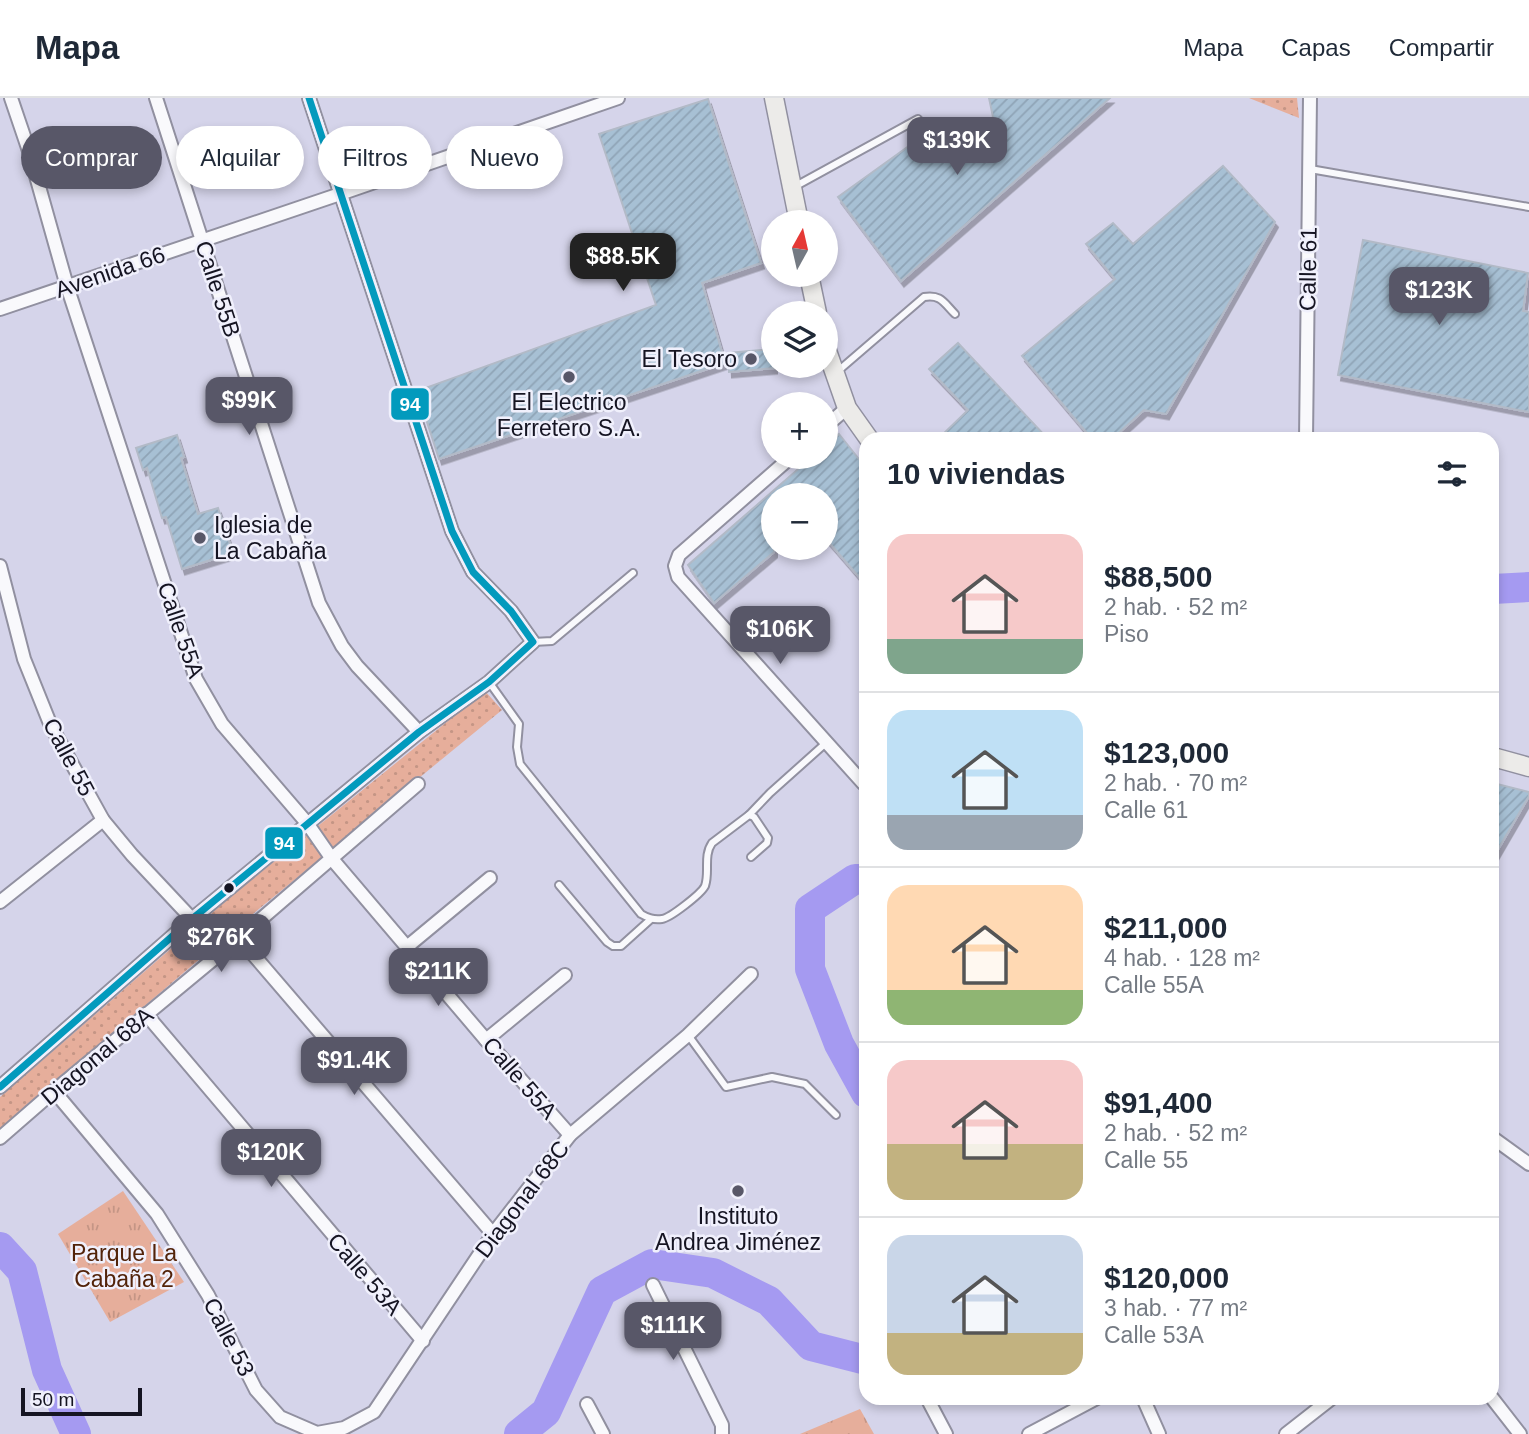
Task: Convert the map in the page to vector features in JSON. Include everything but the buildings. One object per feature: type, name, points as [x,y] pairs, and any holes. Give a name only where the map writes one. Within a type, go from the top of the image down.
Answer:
[{"type":"main road","points":[[775,98],[797,210]]},
{"type":"main road","points":[[837,378],[847,408],[864,432]]},
{"type":"main road","points":[[1499,759],[1529,767]]},
{"type":"street","name":"Calle 55A","points":[[11,98],[29,151],[67,286],[195,679],[222,724],[307,822],[332,859],[570,1135]]},
{"type":"street","name":"Calle 55B","points":[[156,98],[319,603],[342,646],[357,666],[419,732]]},
{"type":"street","points":[[0,1087],[191,919],[307,822],[419,732],[489,682],[533,642],[511,611],[473,572],[452,531],[309,98]]},
{"type":"street","name":"Avenida 66","points":[[0,309],[618,98]]},
{"type":"street","name":"Calle 61","points":[[1306,432],[1310,98]]},
{"type":"street","points":[[838,416],[847,408]]},
{"type":"street","points":[[777,469],[679,555],[675,566],[678,577],[859,778]]},
{"type":"street","name":"Calle 55","points":[[0,566],[24,659],[51,726],[103,820],[191,919]]},
{"type":"street","name":"Diagonal 68A","points":[[0,1138],[418,784]]},
{"type":"street","points":[[0,902],[103,820]]},
{"type":"street","points":[[408,946],[490,878]]},
{"type":"street","points":[[239,938],[493,1234]]},
{"type":"street","name":"Diagonal 68C","points":[[317,1433],[344,1429],[374,1412],[493,1234],[570,1135],[688,1035],[751,974]]},
{"type":"street","points":[[486,1040],[565,975]]},
{"type":"street","name":"Calle 53A","points":[[146,1014],[423,1341]]},
{"type":"street","name":"Calle 53","points":[[54,1091],[157,1214],[208,1295],[256,1390],[280,1417],[317,1433]]},
{"type":"street","points":[[1499,1142],[1529,1164]]},
{"type":"street","points":[[653,1285],[722,1425],[722,1434]]},
{"type":"street","points":[[587,1404],[603,1434]]},
{"type":"street","points":[[931,1405],[946,1434]]},
{"type":"street","points":[[1029,1434],[1084,1405]]},
{"type":"street","points":[[1146,1405],[1159,1434]]},
{"type":"street","points":[[1286,1434],[1323,1405]]},
{"type":"street","points":[[1497,1405],[1520,1434]]},
{"type":"lane","points":[[793,188],[918,119]]},
{"type":"lane","points":[[1310,169],[1529,207]]},
{"type":"lane","points":[[838,370],[924,297],[933,295],[940,298],[955,314]]},
{"type":"lane","points":[[533,642],[552,641],[633,573]]},
{"type":"lane","points":[[489,682],[519,724],[517,747],[520,764],[631,903],[641,914],[651,919],[665,919],[701,893],[705,884],[708,849],[712,844],[749,815],[827,742]]},
{"type":"lane","points":[[749,815],[754,817],[768,840],[751,857]]},
{"type":"lane","points":[[559,885],[613,946],[621,946],[651,919]]},
{"type":"lane","points":[[688,1035],[726,1087],[772,1077],[805,1084],[836,1115]]},
{"type":"green space","points":[[1249,98],[1297,98],[1299,118]]},
{"type":"green space","points":[[485,691],[502,710],[248,918],[0,1129],[0,1097],[235,893]]},
{"type":"green space","name":"Parque La Cabaña 2","points":[[123,1191],[184,1282],[110,1322],[58,1234]]},
{"type":"green space","points":[[860,1409],[874,1434],[800,1434]]},
{"type":"waterway","points":[[1499,589],[1529,587]]},
{"type":"waterway","points":[[859,879],[810,909],[810,969],[839,1044],[859,1080]]},
{"type":"waterway","points":[[0,1247],[22,1271],[47,1370],[76,1434]]},
{"type":"waterway","points":[[519,1434],[546,1412],[602,1291],[652,1264],[713,1273],[769,1301],[811,1346],[859,1358]]},
{"type":"transit line","name":"94","points":[[0,1087],[192,919],[419,732],[489,682],[533,642],[511,611],[473,572],[452,531],[309,98]]},
{"type":"place","name":"El Tesoro","points":[[751,359]]},
{"type":"place","name":"El Electrico Ferretero S.A.","points":[[569,377]]},
{"type":"place","name":"Iglesia de La Cabaña","points":[[200,538]]},
{"type":"place","name":"Instituto Andrea Jiménez","points":[[738,1191]]}]
